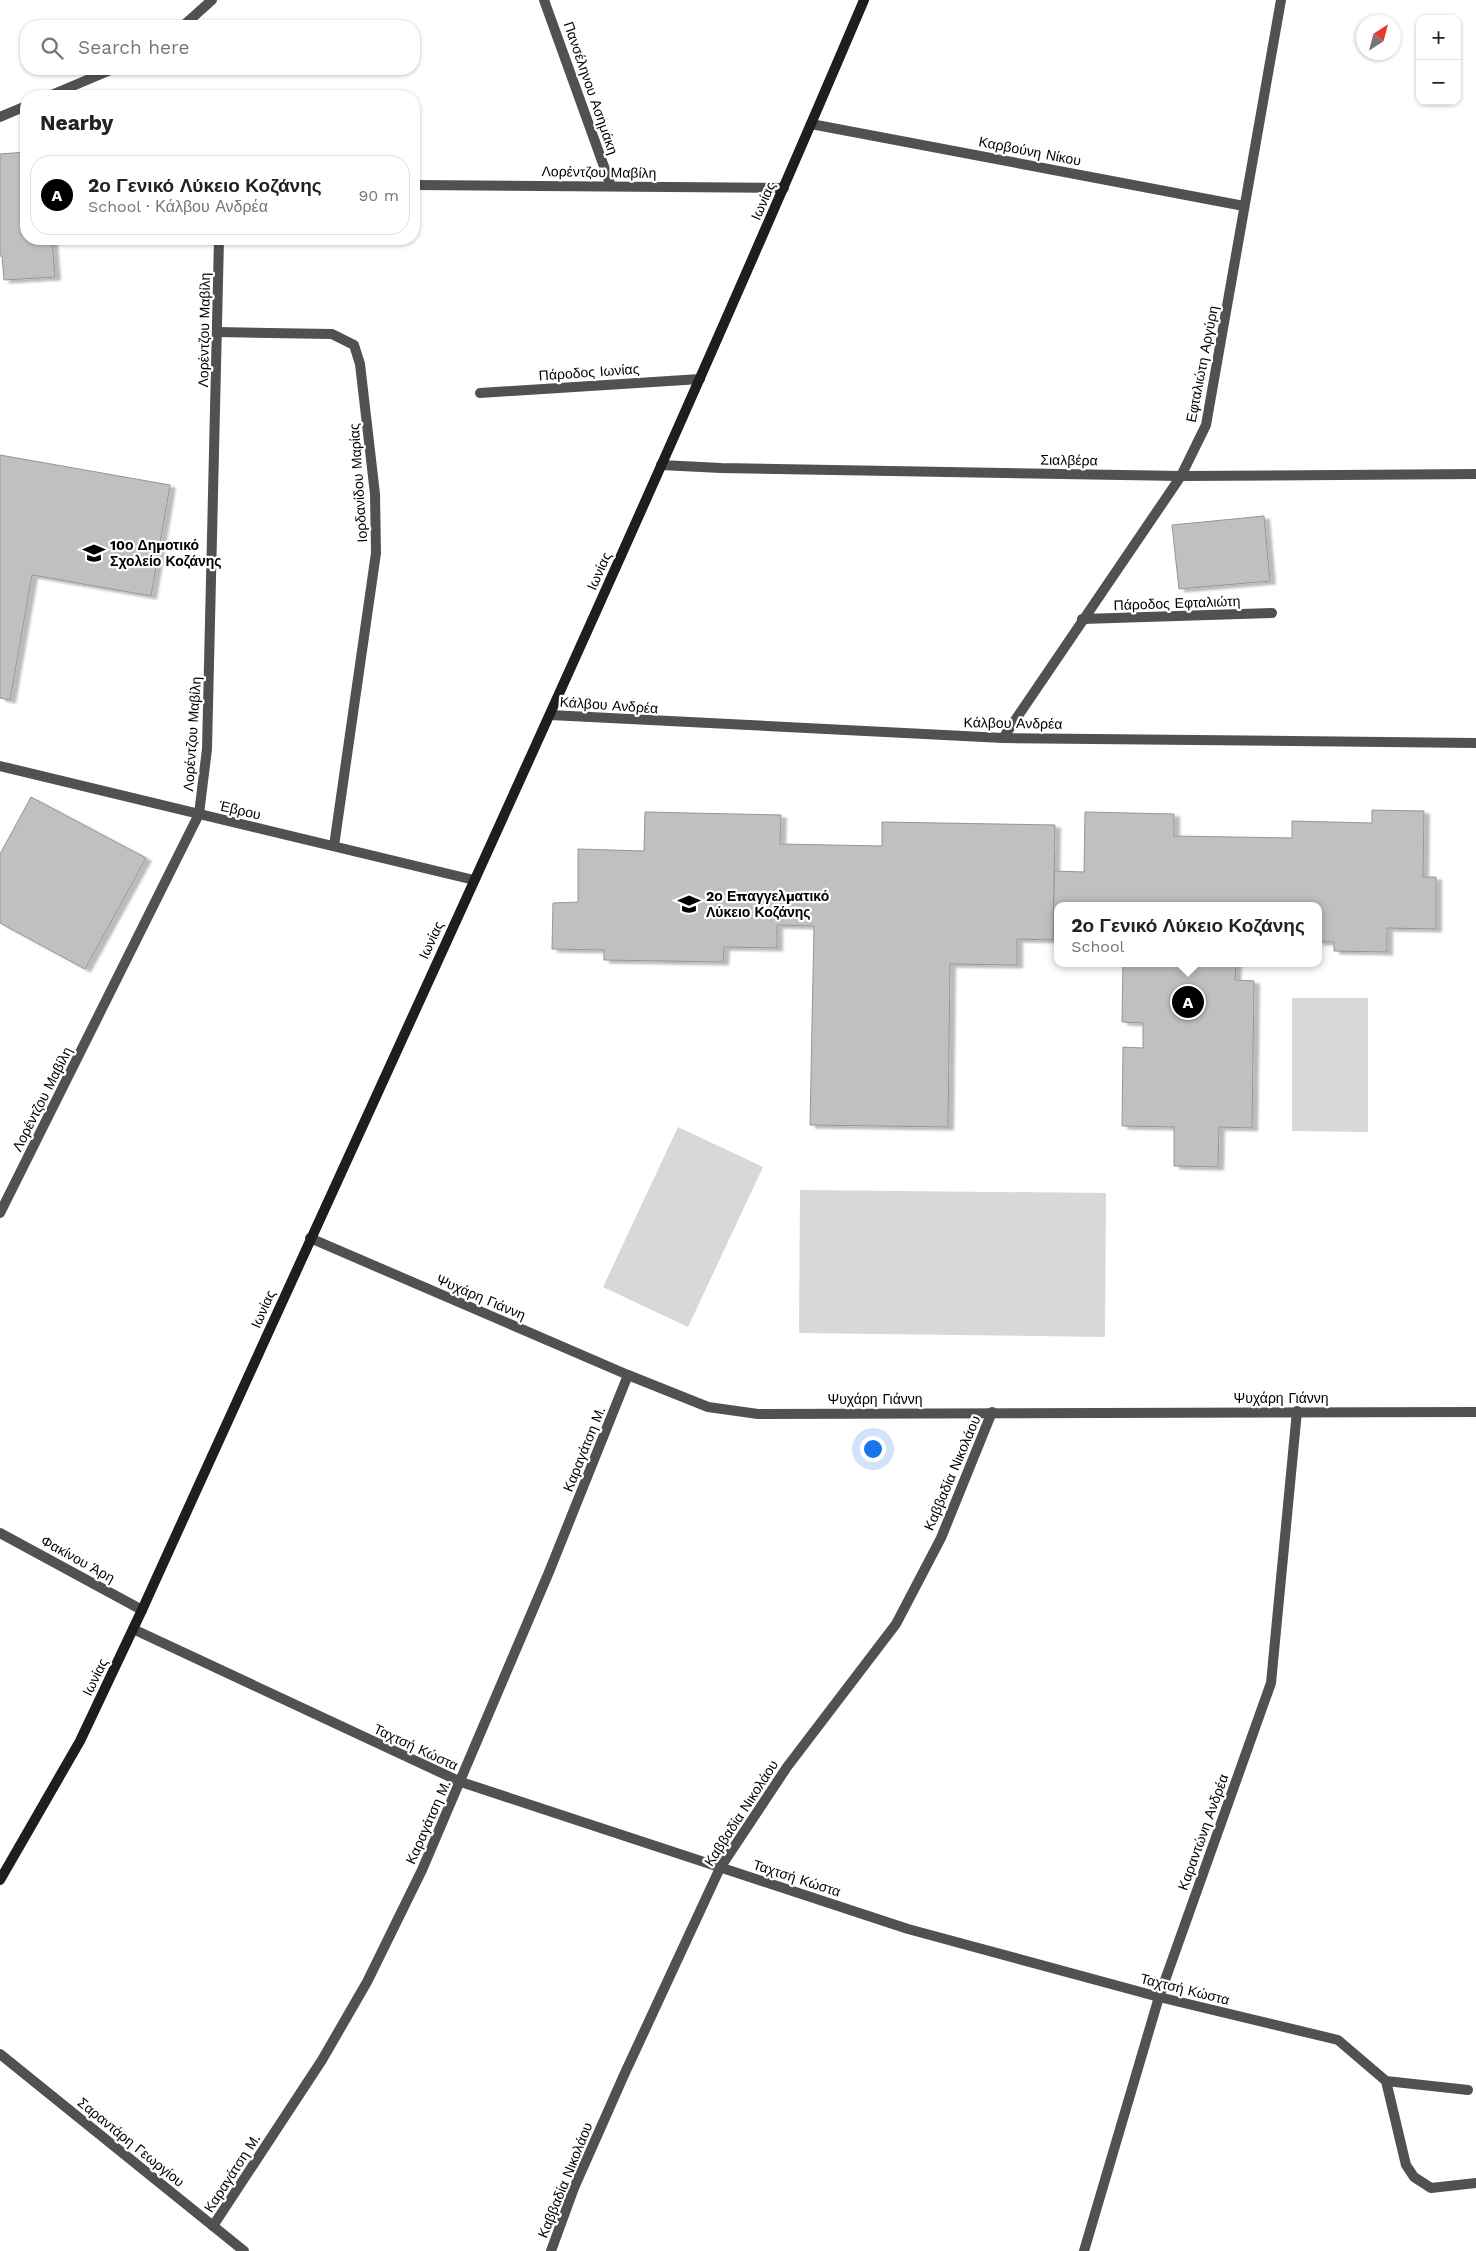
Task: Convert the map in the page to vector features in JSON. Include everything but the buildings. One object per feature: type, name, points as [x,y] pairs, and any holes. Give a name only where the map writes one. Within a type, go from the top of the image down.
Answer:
[{"type":"main road","name":"Ιωνίας","points":[[0,1880],[80,1741],[142,1610],[550,715],[784,188],[864,0]]},
{"type":"street","points":[[189,20],[212,0]]},
{"type":"street","name":"Πανσέληνου Ασημάκη","points":[[544,0],[611,186]]},
{"type":"street","name":"Εφταλιώτη Αργύρη","points":[[1003,738],[1082,619],[1181,476],[1206,425],[1281,0]]},
{"type":"street","points":[[63,90],[99,75]]},
{"type":"street","points":[[0,117],[20,109]]},
{"type":"street","name":"Καρβούνη Νίκου","points":[[811,124],[1244,206]]},
{"type":"street","name":"Λορέντζου Μαβίλη","points":[[420,185],[784,188]]},
{"type":"street","name":"Λορέντζου Μαβίλη","points":[[0,1213],[199,814],[207,749],[219,245]]},
{"type":"street","name":"Ιορδανίδου Μαρίας","points":[[218,332],[332,334],[354,344],[360,364],[375,494],[376,553],[334,846]]},
{"type":"street","name":"Πάροδος Ιωνίας","points":[[480,394],[700,379]]},
{"type":"street","name":"Σιαλβέρα","points":[[661,465],[722,468],[1181,476],[1476,474]]},
{"type":"street","name":"Πάροδος Εφταλιώτη","points":[[1082,619],[1272,614]]},
{"type":"street","name":"Κάλβου Ανδρέα","points":[[550,715],[1003,738],[1476,743]]},
{"type":"street","name":"Έβρου","points":[[0,766],[474,880]]},
{"type":"street","name":"Ψυχάρη Γιάννη","points":[[310,1238],[628,1375],[708,1407],[758,1414],[1476,1412]]},
{"type":"street","name":"Καραγάτση Μ.","points":[[213,2226],[322,2060],[367,1982],[422,1870],[461,1782],[628,1375]]},
{"type":"street","name":"Καββαδία Νικολάου","points":[[551,2251],[574,2188],[720,1868],[787,1767],[896,1624],[941,1538],[992,1412]]},
{"type":"street","name":"Καραντώνη Ανδρέα","points":[[1084,2251],[1159,1997],[1271,1683],[1297,1412]]},
{"type":"street","name":"Φακίνου Άρη","points":[[0,1533],[142,1610]]},
{"type":"street","name":"Ταχτσή Κώστα","points":[[133,1629],[461,1782],[908,1929],[1159,1997],[1338,2040],[1386,2080]]},
{"type":"street","name":"Σαραντάρη Γεωργίου","points":[[0,2054],[244,2251]]},
{"type":"street","points":[[1468,2090],[1386,2080],[1406,2165],[1414,2176],[1430,2188],[1476,2183]]},
{"type":"shaded area","points":[[1292,998],[1368,998],[1368,1132],[1292,1131]]},
{"type":"shaded area","points":[[678,1127],[763,1167],[688,1327],[603,1287]]},
{"type":"shaded area","points":[[800,1190],[1106,1193],[1105,1337],[799,1333]]},
{"type":"place","name":"10ο Δημοτικό Σχολείο Κοζάνης","points":[[94,553]]},
{"type":"place","name":"2ο Επαγγελματικό Λύκειο Κοζάνης","points":[[689,904]]},
{"type":"place","name":"2ο Γενικό Λύκειο Κοζάνης","points":[[1188,1002]]}]
